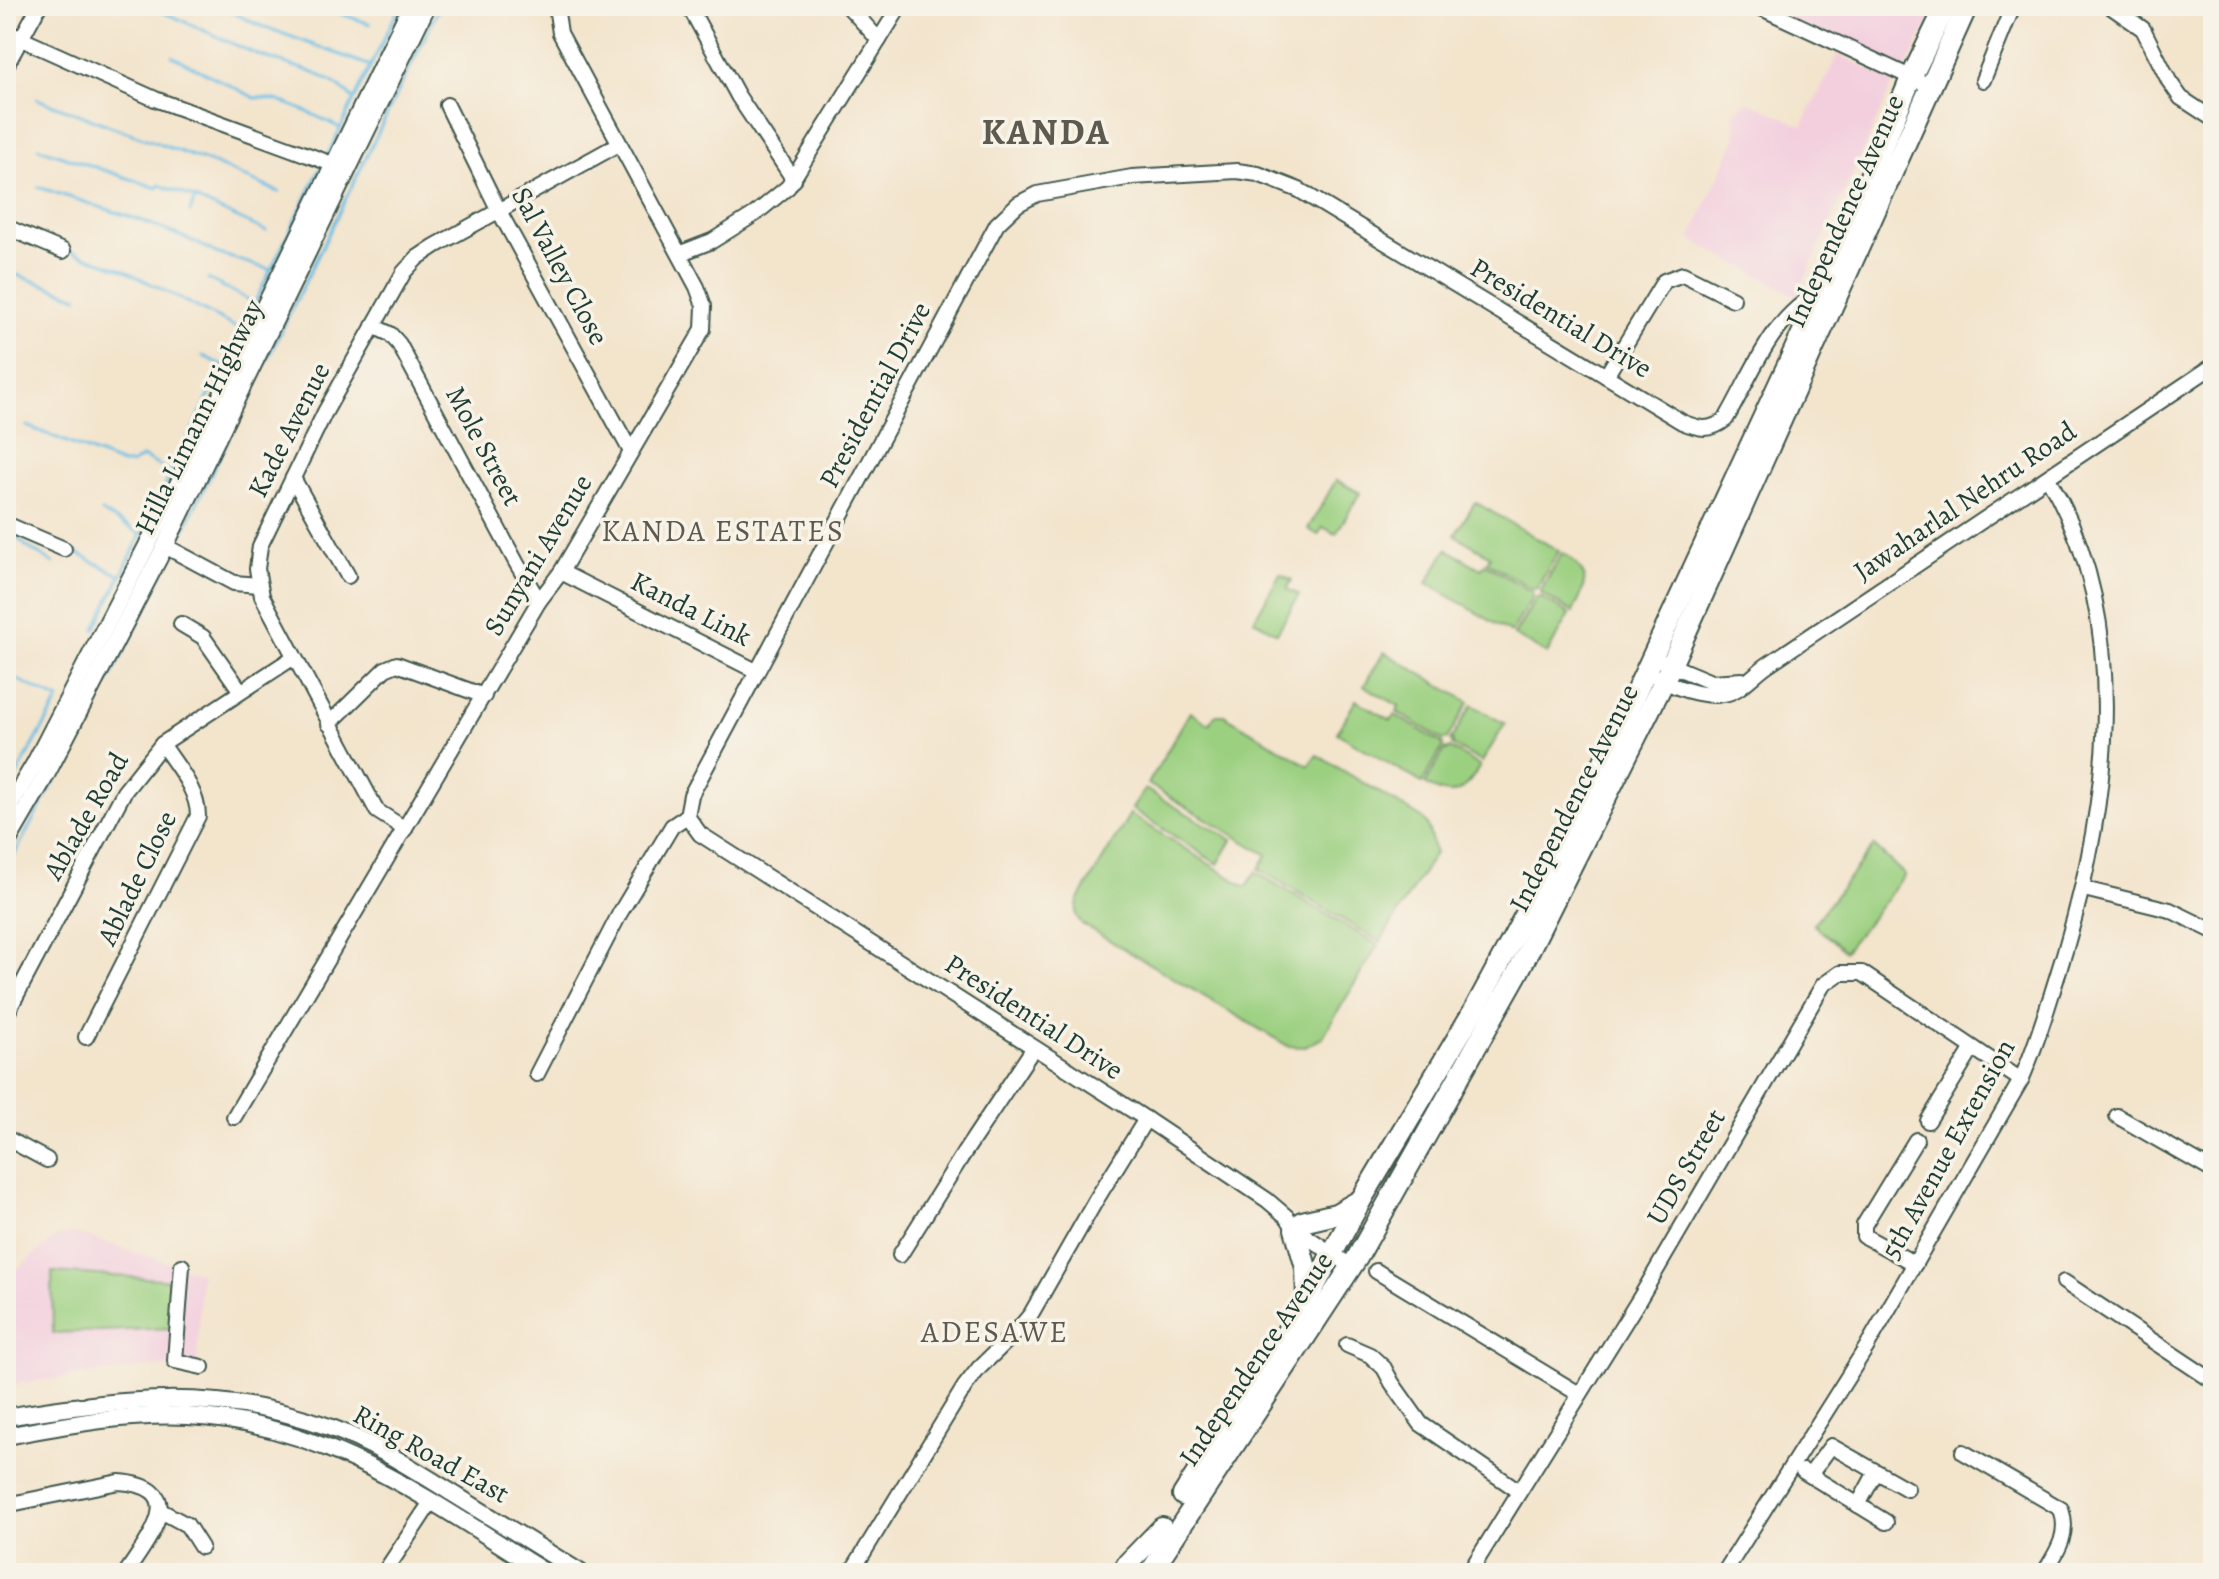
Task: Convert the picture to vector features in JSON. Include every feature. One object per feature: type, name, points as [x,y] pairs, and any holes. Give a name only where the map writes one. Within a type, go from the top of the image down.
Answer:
[{"type":"highway","name":"Independence Avenue","points":[[1150,1573],[1168,1531],[1307,1300],[1361,1200],[1476,1007],[1659,669],[1911,78],[1946,6]]},
{"type":"highway","name":"Independence Avenue","points":[[1134,1573],[1168,1531],[1354,1262],[1518,972],[1932,87],[1967,6]]},
{"type":"highway","points":[[1307,1300],[1306,1268],[1295,1223],[1336,1214],[1361,1200]]},
{"type":"highway","points":[[1122,1573],[1128,1563],[1168,1531]]},
{"type":"highway","points":[[1161,1573],[1168,1531]]},
{"type":"main road","name":"Hilla Limann Highway","points":[[6,812],[35,763],[168,505],[411,6]]},
{"type":"main road","name":"Hilla Limann Highway","points":[[6,844],[46,775],[165,546],[427,6]]},
{"type":"main road","name":"Ring Road East","points":[[6,1417],[91,1402],[146,1399],[200,1400],[263,1408],[330,1427],[392,1457],[581,1573]]},
{"type":"main road","points":[[6,1436],[130,1417],[187,1416],[280,1430],[322,1444],[383,1472],[546,1573]]},
{"type":"main road","points":[[505,1547],[514,1532]]},
{"type":"street","points":[[6,66],[39,6]]},
{"type":"street","name":"Sunyani Avenue","points":[[234,1117],[703,329],[704,306],[697,287],[560,33],[556,6]]},
{"type":"street","points":[[689,6],[738,96],[794,180]]},
{"type":"street","points":[[848,6],[879,40]]},
{"type":"street","points":[[681,253],[721,236],[772,201],[794,180],[900,6]]},
{"type":"street","points":[[1757,6],[1932,87]]},
{"type":"street","points":[[1983,80],[2013,6]]},
{"type":"street","points":[[2110,6],[2143,29],[2181,98],[2213,119]]},
{"type":"street","points":[[6,32],[155,99],[335,165]]},
{"type":"street","name":"Sal Valley Close","points":[[447,105],[499,211],[630,450]]},
{"type":"street","name":"Kade Avenue","points":[[405,829],[377,811],[294,657],[259,585],[257,569],[260,546],[325,412],[394,287],[417,258],[619,144]]},
{"type":"street","name":"Presidential Drive","points":[[1354,1262],[1146,1119],[700,834],[687,816],[691,795],[997,224],[1018,204],[1037,194],[1132,177],[1237,171],[1258,174],[1299,190],[1682,422],[1703,430],[1717,426],[1726,419],[1783,319],[1805,299],[1822,291]]},
{"type":"street","points":[[6,227],[63,251]]},
{"type":"street","points":[[1606,376],[1664,281],[1683,274],[1733,299]]},
{"type":"street","name":"Mole Street","points":[[373,326],[390,334],[399,344],[539,601]]},
{"type":"street","name":"Jawaharlal Nehru Road","points":[[1659,669],[1711,682],[1746,679],[2213,366]]},
{"type":"street","points":[[293,478],[348,576]]},
{"type":"street","name":"5th Avenue Extension","points":[[1724,1573],[1866,1348],[2021,1080],[2045,1018],[2084,889],[2098,806],[2107,721],[2100,627],[2082,553],[2066,508],[2048,478]]},
{"type":"street","points":[[6,524],[64,549]]},
{"type":"street","points":[[165,546],[234,583],[259,585]]},
{"type":"street","name":"Kanda Link","points":[[561,572],[756,671]]},
{"type":"street","points":[[181,624],[203,637],[240,690]]},
{"type":"street","name":"Ablade Road","points":[[6,1015],[124,792],[162,744],[294,657]]},
{"type":"street","points":[[329,724],[385,669],[397,664],[484,696]]},
{"type":"street","name":"Ablade Close","points":[[86,1037],[198,816],[198,806],[191,789],[162,744]]},
{"type":"street","points":[[537,1074],[620,913],[672,826],[687,816]]},
{"type":"street","points":[[2084,889],[2170,910],[2213,931]]},
{"type":"street","name":"UDS Street","points":[[1469,1573],[1640,1298],[1823,985],[1840,973],[1862,973],[2021,1080]]},
{"type":"street","points":[[1928,1121],[1973,1048]]},
{"type":"street","points":[[900,1255],[1033,1049]]},
{"type":"street","points":[[2117,1116],[2213,1171]]},
{"type":"street","points":[[851,1573],[965,1386],[1031,1314],[1146,1119]]},
{"type":"street","points":[[1915,1264],[1864,1236],[1863,1231],[1916,1140]]},
{"type":"street","points":[[7,1141],[47,1160]]},
{"type":"street","points":[[182,1266],[175,1361],[202,1367]]},
{"type":"street","points":[[1376,1271],[1579,1394]]},
{"type":"street","points":[[2064,1282],[2213,1381]]},
{"type":"street","points":[[1347,1345],[1370,1355],[1384,1368],[1421,1424],[1519,1491]]},
{"type":"street","points":[[1810,1475],[1831,1446],[1907,1489]]},
{"type":"street","points":[[1963,1452],[2061,1509],[2065,1522],[2064,1535],[2044,1573]]},
{"type":"street","points":[[1793,1465],[1886,1522]]},
{"type":"street","points":[[1858,1505],[1876,1472]]},
{"type":"street","points":[[6,1505],[119,1482],[149,1488],[157,1496],[161,1511],[155,1528],[126,1573]]},
{"type":"street","points":[[384,1573],[431,1502]]},
{"type":"street","points":[[161,1511],[187,1525],[201,1547]]},
{"type":"shaded area","points":[[1763,6],[1937,6],[1904,72]]},
{"type":"shaded area","points":[[1838,54],[1894,82],[1797,296],[1690,239],[1736,138],[1735,112],[1748,101],[1802,126]]},
{"type":"shaded area","points":[[75,1233],[201,1273],[197,1368],[156,1366],[6,1385],[6,1278],[55,1237]]},
{"type":"green space","points":[[1336,480],[1360,493],[1336,534],[1323,527],[1318,535],[1308,529]]},
{"type":"green space","points":[[1475,502],[1559,551],[1537,588],[1533,589],[1487,562],[1490,556],[1455,535]]},
{"type":"green space","points":[[1447,549],[1481,569],[1485,564],[1532,592],[1533,596],[1511,633],[1427,583]]},
{"type":"green space","points":[[1562,553],[1578,566],[1584,579],[1573,612],[1542,594],[1541,590]]},
{"type":"green space","points":[[1280,574],[1292,580],[1287,589],[1299,595],[1277,633],[1254,620]]},
{"type":"green space","points":[[1540,597],[1570,614],[1547,654],[1514,635],[1536,598]]},
{"type":"green space","points":[[1384,652],[1469,702],[1447,739],[1443,740],[1397,712],[1399,706],[1364,686]]},
{"type":"green space","points":[[1356,700],[1391,720],[1395,715],[1442,743],[1443,747],[1422,783],[1337,733]]},
{"type":"green space","points":[[1472,705],[1505,724],[1482,762],[1450,741]]},
{"type":"green space","points":[[1190,712],[1209,724],[1215,715],[1224,715],[1309,766],[1317,755],[1422,818],[1427,824],[1435,853],[1380,942],[1259,869],[1267,855],[1148,784]]},
{"type":"green space","points":[[1450,748],[1480,766],[1463,788],[1451,793],[1425,784],[1445,749]]},
{"type":"green space","points":[[1145,789],[1232,840],[1218,864],[1132,809]]},
{"type":"green space","points":[[1130,814],[1246,887],[1256,872],[1378,945],[1322,1038],[1305,1047],[1288,1046],[1082,924],[1076,915],[1078,901]]},
{"type":"green space","points":[[1874,846],[1905,875],[1845,951],[1813,924]]},
{"type":"green space","points":[[52,1272],[175,1280],[172,1328],[53,1333]]},
{"type":"waterway","points":[[162,6],[162,12],[235,45],[322,77],[354,100]]},
{"type":"waterway","points":[[220,6],[254,23],[371,66]]},
{"type":"waterway","points":[[319,6],[370,24]]},
{"type":"waterway","points":[[326,158],[400,6]]},
{"type":"waterway","points":[[175,548],[440,6]]},
{"type":"waterway","points":[[6,49],[12,39]]},
{"type":"waterway","points":[[172,56],[255,98],[287,104],[340,128]]},
{"type":"waterway","points":[[37,99],[214,164],[279,192]]},
{"type":"waterway","points":[[39,148],[157,188],[159,185],[187,195],[266,231]]},
{"type":"waterway","points":[[95,629],[322,165]]},
{"type":"waterway","points":[[38,187],[143,221],[216,253],[271,270]]},
{"type":"waterway","points":[[190,212],[195,198]]},
{"type":"waterway","points":[[67,250],[122,269],[241,330]]},
{"type":"waterway","points":[[6,271],[78,297]]},
{"type":"waterway","points":[[208,279],[255,303]]},
{"type":"waterway","points":[[203,356],[224,366]]},
{"type":"waterway","points":[[27,426],[122,464],[131,464],[143,457],[172,473]]},
{"type":"waterway","points":[[102,512],[141,534]]},
{"type":"waterway","points":[[15,535],[53,563]]},
{"type":"waterway","points":[[67,548],[121,576]]},
{"type":"waterway","points":[[6,870],[121,658],[172,555]]},
{"type":"waterway","points":[[6,674],[59,700]]},
{"type":"waterway","points":[[6,794],[57,703]]},
{"type":"district","name":"KANDA","points":[[1046,131]]},
{"type":"district","name":"KANDA ESTATES","points":[[723,531]]},
{"type":"district","name":"ADESAWE","points":[[995,1332]]}]
